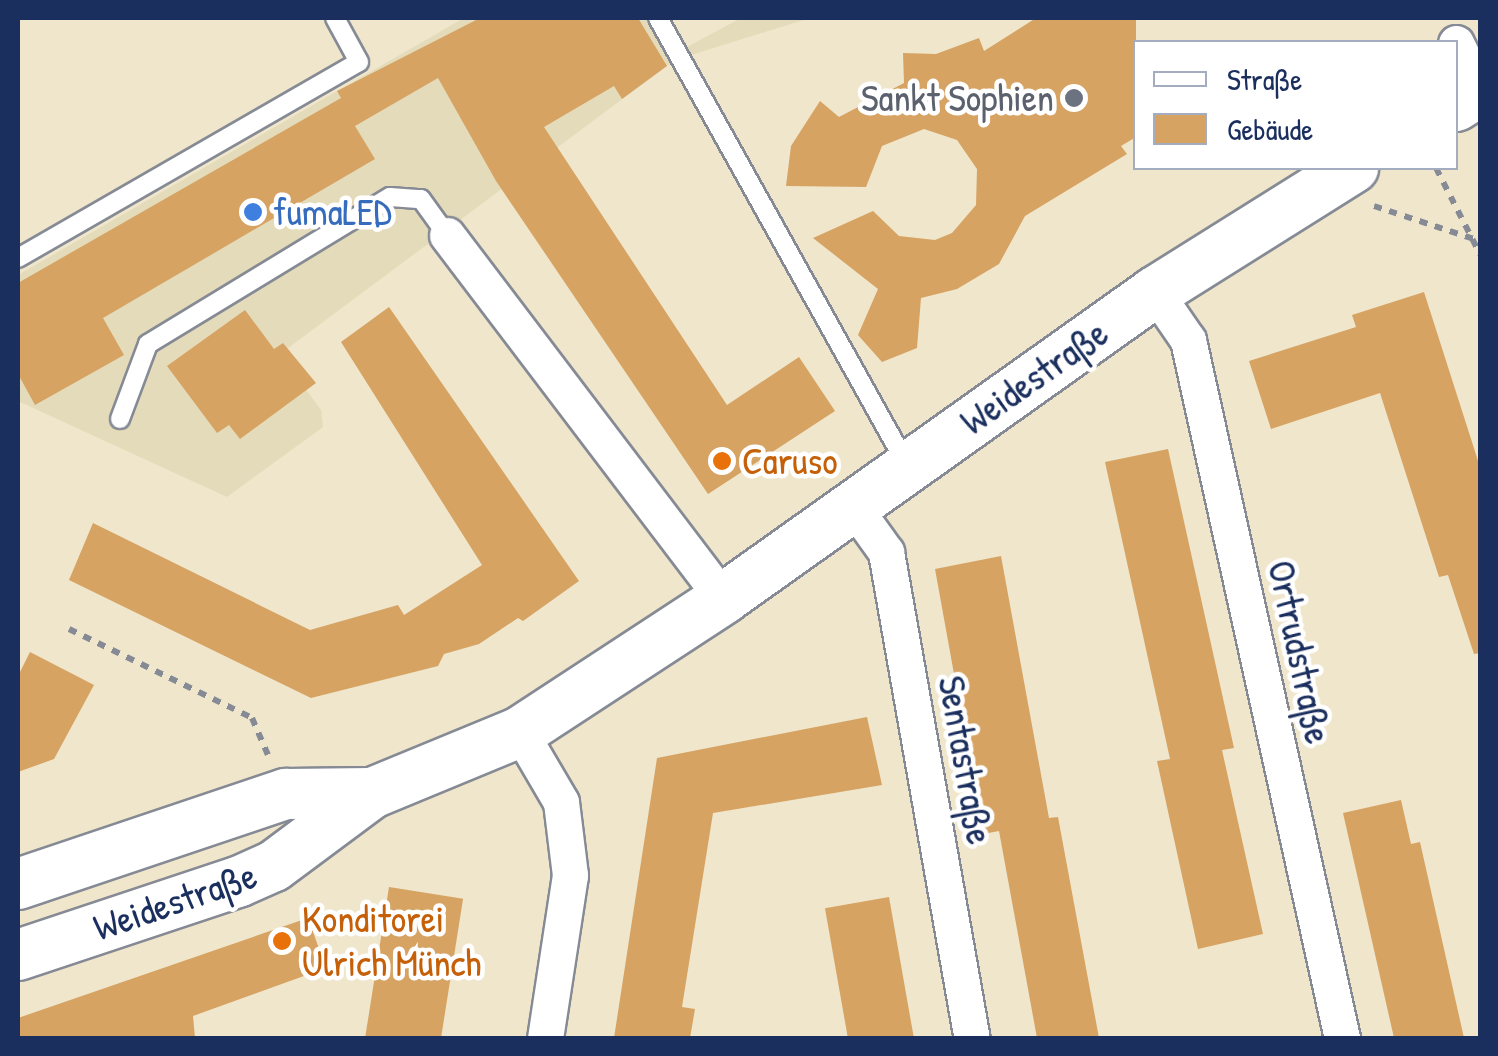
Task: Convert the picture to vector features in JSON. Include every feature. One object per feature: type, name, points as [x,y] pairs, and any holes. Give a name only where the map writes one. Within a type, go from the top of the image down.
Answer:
[{"type":"street","points":[[1458,49],[1480,92],[1458,105]]},
{"type":"street","name":"Weidestraße","points":[[18,955],[256,874],[372,793],[520,732],[722,599],[1155,292],[1336,178]]},
{"type":"street","points":[[447,234],[722,599]]},
{"type":"street","name":"Ortrudstraße","points":[[1155,292],[1188,340],[1342,1038]]},
{"type":"street","name":"Sentastraße","points":[[853,506],[886,552],[972,1038]]},
{"type":"street","points":[[520,732],[561,802],[570,874],[545,1038]]},
{"type":"street","name":"Weidestraße","points":[[18,884],[286,794],[372,793]]},
{"type":"lane","points":[[18,258],[359,62],[335,18]]},
{"type":"lane","points":[[658,18],[908,466]]},
{"type":"lane","points":[[120,420],[148,344],[390,198],[421,200],[447,234]]},
{"type":"path","points":[[1437,170],[1477,240],[1480,254]]},
{"type":"path","points":[[1336,178],[1477,240]]},
{"type":"path","points":[[69,628],[252,718],[286,794]]},
{"type":"shaded area","points":[[464,18],[646,18],[672,62],[280,354],[321,410],[323,427],[227,497],[18,401],[18,275]]},
{"type":"shaded area","points":[[741,18],[810,18],[691,55],[687,47]]},
{"type":"building","points":[[480,18],[638,18],[667,66],[622,99],[614,86],[544,127],[727,405],[799,357],[835,411],[708,494],[496,181],[438,78],[355,126],[375,159],[103,318],[124,355],[35,405],[18,374],[18,283],[341,98],[337,91]]},
{"type":"building","points":[[1036,18],[1136,18],[1133,139],[1121,146],[1127,154],[1025,216],[999,264],[957,289],[921,298],[917,348],[882,362],[858,335],[878,289],[813,238],[873,211],[899,236],[935,240],[952,233],[976,205],[977,169],[957,140],[924,129],[882,146],[866,187],[786,186],[791,146],[820,101],[839,117],[904,83],[903,53],[936,54],[979,38],[984,51]]},
{"type":"building","points":[[1424,292],[1480,467],[1480,653],[1474,654],[1448,575],[1439,577],[1380,393],[1271,429],[1249,361],[1356,327],[1352,315]]},
{"type":"building","points":[[389,307],[579,581],[523,621],[518,618],[479,644],[444,654],[438,666],[311,698],[69,580],[93,523],[310,630],[398,605],[404,615],[482,565],[341,342]]},
{"type":"building","points":[[245,310],[274,349],[283,343],[316,383],[240,439],[229,425],[217,433],[167,366]]},
{"type":"building","points":[[1168,449],[1234,748],[1222,750],[1263,934],[1198,949],[1157,761],[1170,759],[1105,462]]},
{"type":"building","points":[[1001,556],[1049,818],[1058,817],[1099,1038],[1037,1038],[999,831],[983,834],[935,569]]},
{"type":"building","points":[[30,652],[94,685],[54,759],[18,772],[18,676]]},
{"type":"building","points":[[867,717],[882,785],[713,813],[682,1007],[695,1009],[690,1038],[614,1038],[657,758]]},
{"type":"building","points":[[1401,800],[1411,844],[1420,842],[1464,1038],[1394,1038],[1343,813]]},
{"type":"building","points":[[389,887],[463,899],[441,1038],[365,1038]]},
{"type":"building","points":[[889,897],[914,1038],[848,1038],[825,908]]},
{"type":"building","points":[[308,918],[326,968],[193,1016],[195,1038],[18,1038],[18,1018]]},
{"type":"place","name":"Sankt Sophien","points":[[1074,98]]},
{"type":"place","name":"fumaLED","points":[[253,212]]},
{"type":"place","name":"Caruso","points":[[722,461]]},
{"type":"place","name":"Konditorei Ulrich Münch","points":[[282,941]]}]
